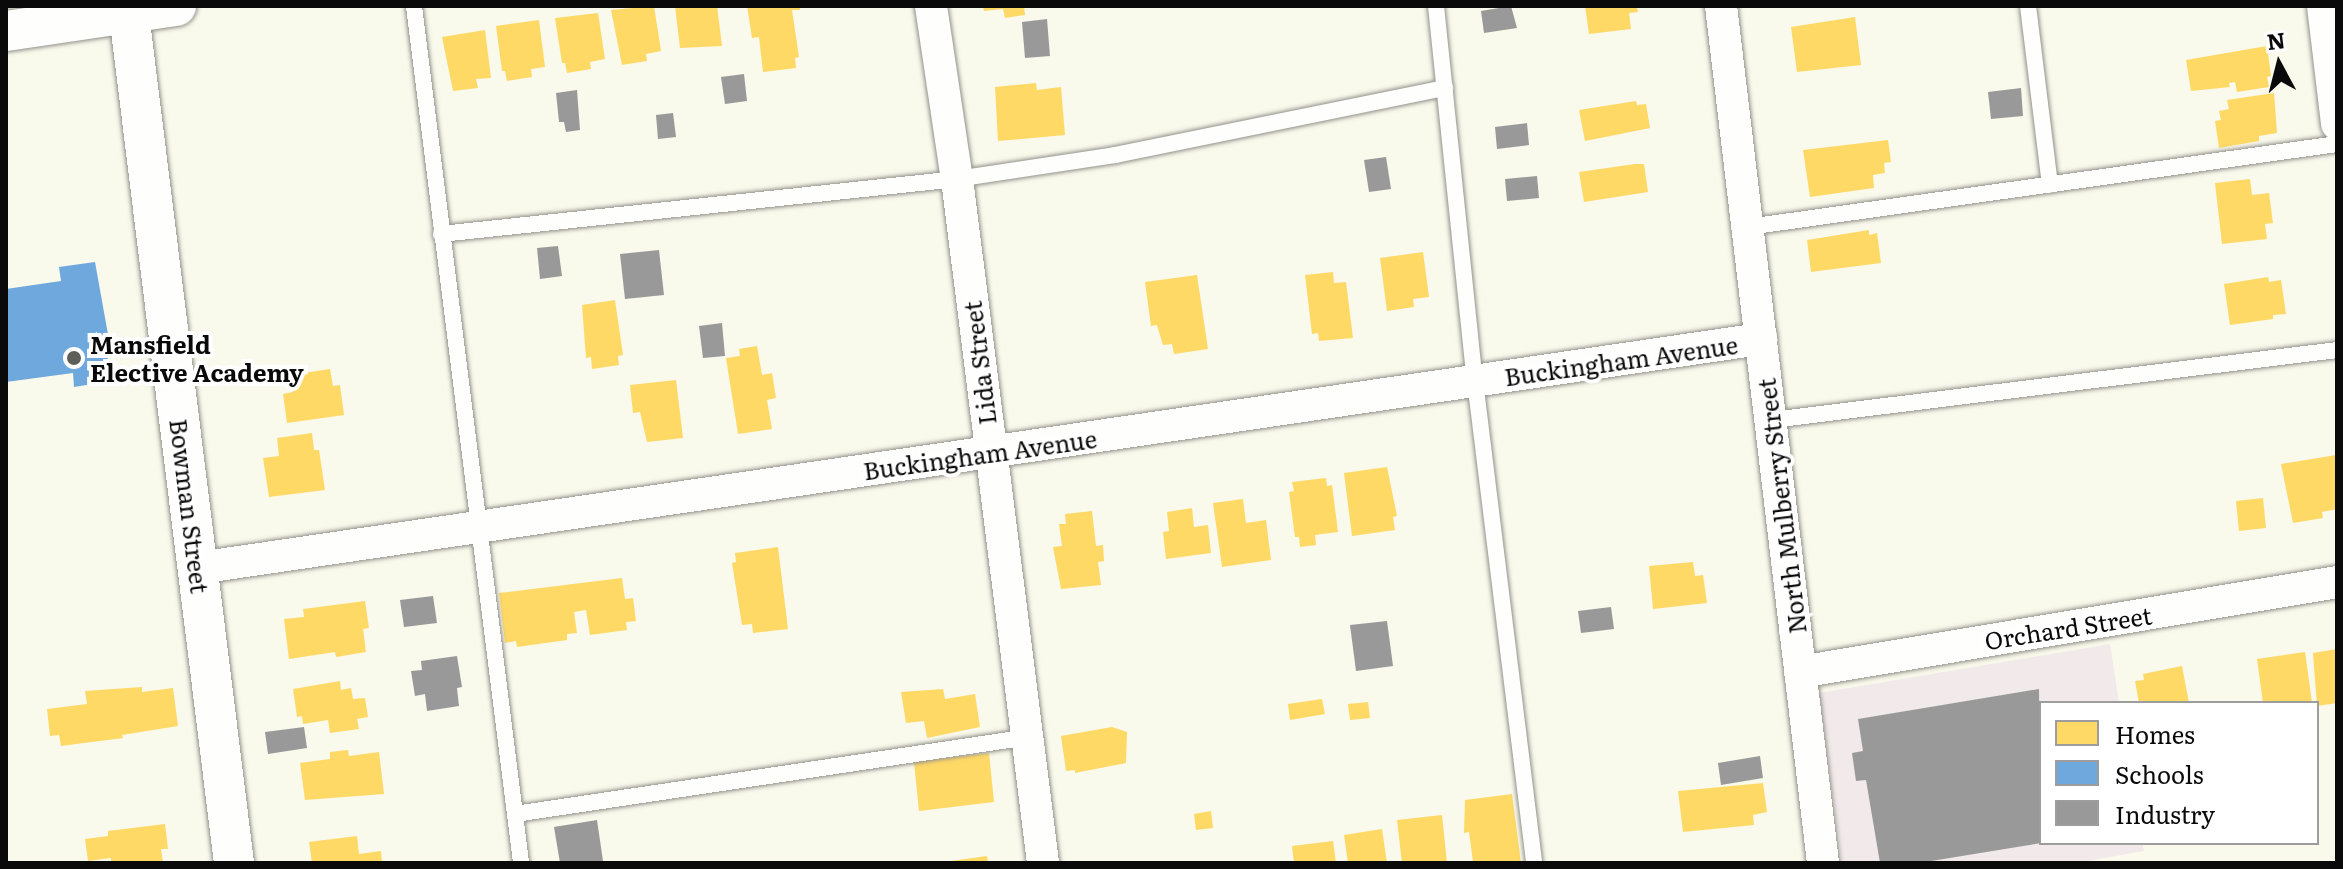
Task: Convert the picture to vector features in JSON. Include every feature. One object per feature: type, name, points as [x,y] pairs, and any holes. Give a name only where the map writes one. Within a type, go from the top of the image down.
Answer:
[{"type":"street","points":[[6,31],[128,10],[176,6]]},
{"type":"street","name":"Lida Street","points":[[931,6],[957,179],[1043,863]]},
{"type":"street","name":"North Mulberry Street","points":[[1721,6],[1823,863]]},
{"type":"street","points":[[2323,6],[2337,124]]},
{"type":"street","name":"Bowman Street","points":[[128,10],[234,863]]},
{"type":"street","name":"Buckingham Avenue","points":[[198,568],[1761,339]]},
{"type":"street","name":"Orchard Street","points":[[1800,672],[2337,582]]},
{"type":"lane","points":[[414,6],[521,863]]},
{"type":"lane","points":[[1436,6],[1475,381],[1534,863]]},
{"type":"lane","points":[[2028,6],[2050,185]]},
{"type":"lane","points":[[441,234],[957,179],[1115,155],[1445,88]]},
{"type":"lane","points":[[1748,227],[2337,144]]},
{"type":"lane","points":[[1772,420],[2337,350]]},
{"type":"lane","points":[[515,814],[1029,737]]},
{"type":"shaded area","points":[[2110,644],[2119,701],[2039,701],[2039,845],[2142,845],[2144,851],[2076,863],[1842,863],[1819,693]]},
{"type":"building: Homes","points":[[654,6],[661,51],[646,54],[647,61],[622,65],[611,10]]},
{"type":"building: Homes","points":[[675,6],[717,6],[722,46],[680,48]]},
{"type":"building: Homes","points":[[747,6],[800,6],[800,10],[792,10],[799,57],[795,58],[796,68],[763,72],[759,37],[752,38]]},
{"type":"building: Homes","points":[[983,6],[1024,6],[1025,15],[1005,18],[1003,9],[984,11]]},
{"type":"building: Homes","points":[[1585,6],[1637,6],[1638,12],[1629,13],[1631,29],[1589,34]]},
{"type":"building: Homes","points":[[598,13],[605,59],[590,62],[591,69],[567,73],[565,63],[562,63],[555,18]]},
{"type":"building: Homes","points":[[1855,17],[1861,65],[1797,72],[1791,27]]},
{"type":"building: Homes","points":[[539,20],[545,67],[531,69],[532,77],[507,81],[505,71],[502,71],[496,26]]},
{"type":"building: Homes","points":[[485,30],[491,78],[476,79],[478,88],[453,91],[442,37]]},
{"type":"building: Homes","points":[[2267,46],[2271,76],[2267,77],[2269,87],[2237,92],[2235,82],[2229,83],[2230,87],[2191,91],[2186,60]]},
{"type":"building: Homes","points":[[1036,83],[1037,90],[1061,87],[1065,135],[998,141],[995,87]]},
{"type":"building: Homes","points":[[2274,93],[2277,133],[2259,136],[2259,141],[2219,148],[2215,121],[2221,120],[2219,111],[2229,109],[2227,100]]},
{"type":"building: Homes","points":[[1636,101],[1637,105],[1646,104],[1650,128],[1585,141],[1579,110]]},
{"type":"building: Homes","points":[[1888,140],[1891,162],[1884,163],[1885,173],[1873,175],[1874,188],[1810,197],[1803,150]]},
{"type":"building: Homes","points":[[1644,164],[1648,192],[1584,202],[1579,172]]},
{"type":"building: Homes","points":[[2250,179],[2252,195],[2269,193],[2273,223],[2265,224],[2267,239],[2222,244],[2215,183]]},
{"type":"building: Homes","points":[[1869,230],[1869,235],[1877,233],[1881,263],[1811,272],[1807,240]]},
{"type":"building: Homes","points":[[1423,252],[1429,297],[1413,299],[1414,307],[1387,311],[1380,258]]},
{"type":"building: Homes","points":[[1333,272],[1334,283],[1346,282],[1353,338],[1319,341],[1318,333],[1312,334],[1305,275]]},
{"type":"building: Homes","points":[[1197,275],[1208,349],[1174,354],[1172,344],[1163,345],[1157,325],[1151,326],[1145,282]]},
{"type":"building: Homes","points":[[2268,277],[2269,282],[2281,280],[2286,314],[2273,315],[2273,319],[2230,325],[2224,284]]},
{"type":"building: Homes","points":[[615,300],[623,355],[618,356],[619,365],[592,369],[591,357],[586,358],[582,305]]},
{"type":"building: Homes","points":[[757,346],[762,375],[772,373],[776,398],[767,400],[772,429],[738,434],[726,358],[740,356],[739,349]]},
{"type":"building: Homes","points":[[330,369],[333,386],[340,385],[344,415],[287,423],[283,394],[293,392],[290,375]]},
{"type":"building: Homes","points":[[676,380],[683,438],[647,442],[640,412],[633,413],[630,385]]},
{"type":"building: Homes","points":[[312,433],[314,450],[319,450],[325,490],[269,497],[263,458],[279,456],[277,438]]},
{"type":"building: Homes","points":[[2336,455],[2337,509],[2322,512],[2323,518],[2293,523],[2281,464]]},
{"type":"building: Homes","points":[[1387,467],[1397,516],[1393,517],[1395,530],[1352,536],[1344,473]]},
{"type":"building: Homes","points":[[1326,478],[1327,486],[1332,485],[1338,532],[1315,535],[1316,545],[1300,547],[1299,537],[1295,537],[1289,492],[1294,491],[1292,482]]},
{"type":"building: Homes","points":[[2263,498],[2266,528],[2239,531],[2236,501]]},
{"type":"building: Homes","points":[[1243,499],[1246,523],[1266,520],[1271,560],[1222,567],[1213,503]]},
{"type":"building: Homes","points":[[1192,508],[1194,527],[1208,525],[1211,553],[1166,559],[1163,532],[1169,531],[1167,512]]},
{"type":"building: Homes","points":[[1092,511],[1096,546],[1103,545],[1104,561],[1098,562],[1101,585],[1061,589],[1053,547],[1062,546],[1059,524],[1066,524],[1065,514]]},
{"type":"building: Homes","points":[[778,547],[788,629],[753,633],[752,624],[742,625],[732,563],[736,562],[735,553]]},
{"type":"building: Homes","points":[[1693,562],[1695,576],[1703,575],[1707,603],[1653,609],[1649,566]]},
{"type":"building: Homes","points":[[622,578],[625,599],[633,598],[636,621],[626,622],[627,630],[590,635],[586,610],[574,612],[577,633],[567,634],[567,640],[517,647],[516,641],[505,643],[499,593]]},
{"type":"building: Homes","points":[[365,601],[369,628],[363,629],[366,652],[336,657],[335,652],[289,659],[284,619],[304,617],[303,609]]},
{"type":"building: Homes","points":[[2337,649],[2337,703],[2319,706],[2317,701],[2313,653]]},
{"type":"building: Homes","points":[[2305,652],[2312,701],[2263,701],[2257,659]]},
{"type":"building: Homes","points":[[2182,666],[2189,701],[2139,701],[2135,681],[2144,680],[2143,674]]},
{"type":"building: Homes","points":[[340,681],[341,690],[351,688],[353,699],[365,698],[368,717],[357,719],[359,729],[330,733],[328,720],[303,724],[302,716],[297,717],[293,689]]},
{"type":"building: Homes","points":[[142,687],[142,692],[173,688],[178,726],[122,735],[123,738],[61,746],[59,735],[50,736],[47,709],[87,704],[85,691]]},
{"type":"building: Homes","points":[[943,689],[945,699],[975,694],[980,727],[927,738],[924,721],[906,723],[901,692]]},
{"type":"building: Homes","points":[[1322,699],[1325,714],[1290,720],[1288,704]]},
{"type":"building: Homes","points":[[1368,702],[1370,718],[1350,720],[1348,704]]},
{"type":"building: Homes","points":[[1112,727],[1127,732],[1126,763],[1075,773],[1075,770],[1066,771],[1061,736]]},
{"type":"building: Homes","points":[[348,750],[349,756],[379,752],[384,794],[305,800],[300,763],[330,759],[330,752]]},
{"type":"building: Homes","points":[[989,753],[994,802],[919,811],[914,762]]},
{"type":"building: Homes","points":[[1763,783],[1767,812],[1753,815],[1754,825],[1683,832],[1678,791]]},
{"type":"building: Homes","points":[[1512,794],[1521,863],[1473,862],[1469,832],[1464,833],[1465,800]]},
{"type":"building: Homes","points":[[1211,811],[1213,828],[1196,830],[1194,814]]},
{"type":"building: Homes","points":[[1442,815],[1447,863],[1402,863],[1397,820]]},
{"type":"building: Homes","points":[[165,824],[168,849],[161,849],[163,863],[111,863],[111,858],[88,861],[85,839],[108,836],[108,831]]},
{"type":"building: Homes","points":[[1382,829],[1387,863],[1348,863],[1344,835]]},
{"type":"building: Homes","points":[[357,836],[359,854],[381,851],[382,863],[312,863],[309,842]]},
{"type":"building: Homes","points":[[1333,841],[1336,863],[1294,863],[1292,846]]},
{"type":"building: Homes","points":[[987,856],[988,863],[951,863],[951,861]]},
{"type":"building: Schools","points":[[95,262],[109,340],[105,340],[111,381],[74,387],[73,373],[6,382],[6,289],[61,281],[59,267]]},
{"type":"building: Industry","points":[[1511,6],[1517,28],[1484,33],[1481,11]]},
{"type":"building: Industry","points":[[1047,19],[1050,56],[1025,58],[1022,22]]},
{"type":"building: Industry","points":[[744,74],[747,101],[725,104],[721,77]]},
{"type":"building: Industry","points":[[2021,88],[2023,116],[1991,119],[1988,92]]},
{"type":"building: Industry","points":[[577,90],[580,130],[566,132],[564,122],[559,122],[556,93]]},
{"type":"building: Industry","points":[[673,113],[676,137],[658,139],[656,115]]},
{"type":"building: Industry","points":[[1527,123],[1529,145],[1497,149],[1495,127]]},
{"type":"building: Industry","points":[[1386,157],[1391,189],[1369,192],[1364,160]]},
{"type":"building: Industry","points":[[1537,176],[1539,198],[1507,201],[1505,179]]},
{"type":"building: Industry","points":[[558,246],[562,276],[540,279],[537,248]]},
{"type":"building: Industry","points":[[659,250],[664,295],[625,299],[620,254]]},
{"type":"building: Industry","points":[[722,323],[725,356],[703,358],[699,326]]},
{"type":"building: Industry","points":[[433,596],[437,623],[404,627],[400,600]]},
{"type":"building: Industry","points":[[1611,607],[1614,629],[1581,633],[1578,611]]},
{"type":"building: Industry","points":[[1387,621],[1393,666],[1356,671],[1350,625]]},
{"type":"building: Industry","points":[[457,656],[462,687],[457,688],[459,706],[427,711],[425,694],[415,696],[411,671],[422,670],[421,661]]},
{"type":"building: Industry","points":[[2039,689],[2039,843],[1919,863],[1880,863],[1866,780],[1856,781],[1852,753],[1863,751],[1858,719]]},
{"type":"building: Industry","points":[[304,727],[307,748],[268,754],[265,732]]},
{"type":"building: Industry","points":[[1760,756],[1763,778],[1721,785],[1718,763]]},
{"type":"building: Industry","points":[[597,820],[603,861],[560,863],[554,827]]},
{"type":"place","name":"Mansfield Elective Academy","points":[[74,358]]}]
